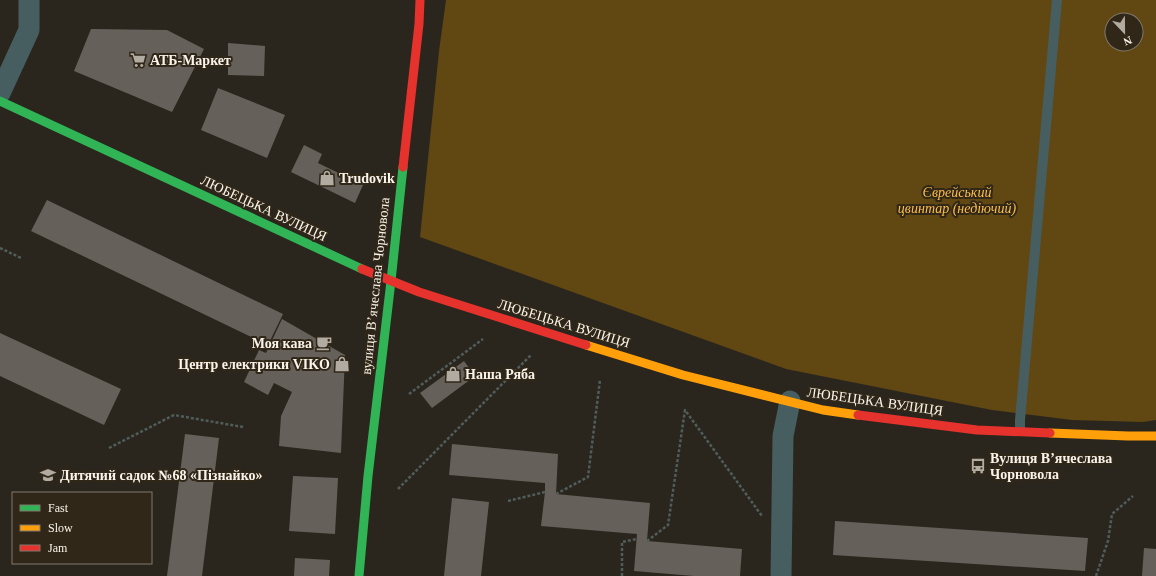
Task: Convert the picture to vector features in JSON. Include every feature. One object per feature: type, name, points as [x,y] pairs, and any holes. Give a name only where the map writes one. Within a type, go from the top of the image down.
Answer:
[{"type":"main road","name":"вулиця Вʼячеслава Чорновола","points":[[359,576],[368,476],[391,281],[419,24],[420,0]]},
{"type":"main road","name":"ЛЮБЕЦЬКА ВУЛИЦЯ","points":[[0,101],[355,266],[391,281],[419,292],[683,375],[823,410],[977,430],[1156,436]]},
{"type":"street","points":[[0,93],[29,30],[29,0]]},
{"type":"street","points":[[781,576],[783,436],[790,401]]},
{"type":"lane","points":[[1020,431],[1057,0]]},
{"type":"path","points":[[0,248],[21,258]]},
{"type":"path","points":[[408,394],[483,339]]},
{"type":"path","points":[[398,489],[531,355]]},
{"type":"path","points":[[556,494],[588,477],[600,380]]},
{"type":"path","points":[[647,541],[668,525],[685,410],[764,519]]},
{"type":"path","points":[[109,448],[174,415],[243,427]]},
{"type":"path","points":[[508,501],[545,492]]},
{"type":"path","points":[[1096,576],[1108,541],[1112,514],[1133,496]]},
{"type":"path","points":[[622,576],[622,542],[637,539]]},
{"type":"green space","name":"Єврейський цвинтар (недіючий)","points":[[446,0],[1156,0],[1156,420],[1143,422],[1072,420],[992,410],[786,369],[420,237],[439,51]]},
{"type":"building","name":"АТБ-Маркет","points":[[91,29],[167,30],[204,49],[172,112],[74,71]]},
{"type":"building","points":[[228,43],[265,46],[264,76],[228,75]]},
{"type":"building","points":[[218,88],[285,115],[267,158],[201,130]]},
{"type":"building","name":"Trudovik","points":[[304,145],[322,154],[318,163],[363,185],[355,203],[291,172]]},
{"type":"building","points":[[47,200],[283,314],[268,345],[31,231]]},
{"type":"building","points":[[282,319],[345,355],[341,453],[279,446],[281,416],[292,392],[274,383],[268,395],[244,382],[259,350],[266,353]]},
{"type":"building","points":[[0,333],[121,389],[104,425],[0,376]]},
{"type":"building","points":[[464,361],[475,376],[432,408],[420,393]]},
{"type":"building","points":[[185,434],[219,438],[202,576],[167,576]]},
{"type":"building","points":[[452,444],[558,454],[556,494],[650,503],[647,541],[742,549],[740,576],[694,576],[634,571],[637,534],[541,526],[545,483],[449,475]]},
{"type":"building","points":[[293,476],[338,478],[335,534],[289,531]]},
{"type":"building","points":[[452,498],[489,502],[481,576],[444,576]]},
{"type":"building","points":[[835,521],[1088,538],[1085,571],[833,555]]},
{"type":"building","points":[[1144,548],[1156,549],[1156,576],[1142,576]]},
{"type":"building","points":[[295,558],[330,560],[329,576],[294,576]]},
{"type":"traffic: fast","points":[[0,101],[362,269]]},
{"type":"traffic: fast","points":[[359,576],[368,476],[403,167]]},
{"type":"traffic: slow","points":[[586,345],[683,375],[823,410],[858,415]]},
{"type":"traffic: slow","points":[[1050,433],[1156,436]]},
{"type":"traffic: jam","points":[[403,167],[419,24],[420,0]]},
{"type":"traffic: jam","points":[[362,269],[419,292],[586,345]]},
{"type":"traffic: jam","points":[[858,415],[977,430],[1050,433]]},
{"type":"place","name":"АТБ-Маркет","points":[[138,60]]},
{"type":"place","name":"Trudovik","points":[[327,178]]},
{"type":"place","name":"Моя кава","points":[[324,343]]},
{"type":"place","name":"Центр електрики VIKO","points":[[342,364]]},
{"type":"place","name":"Наша Ряба","points":[[453,374]]},
{"type":"place","name":"Вулиця В’ячеслава Чорновола","points":[[978,466]]},
{"type":"place","name":"Дитячий садок №68 «Пізнайко»","points":[[48,475]]}]
